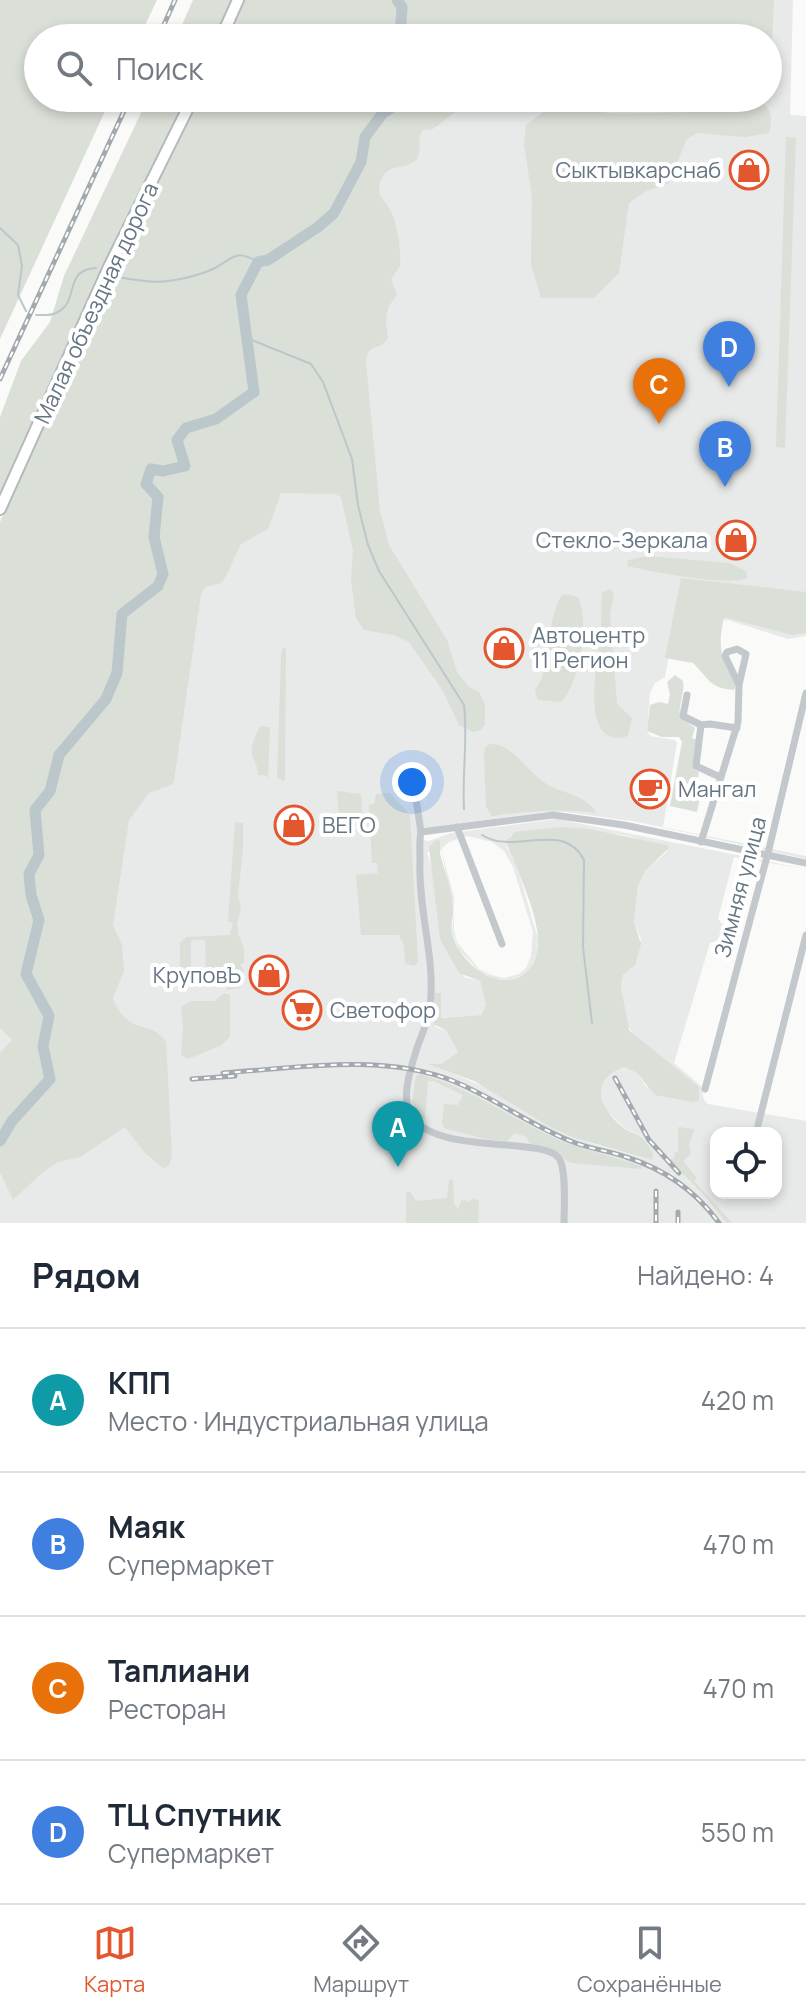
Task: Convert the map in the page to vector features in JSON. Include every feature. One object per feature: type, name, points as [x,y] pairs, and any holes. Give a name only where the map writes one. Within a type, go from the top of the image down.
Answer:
[{"type":"street","points":[[227,24],[238,0]]},
{"type":"street","name":"Малая объездная дорога","points":[[0,509],[109,267],[186,112]]},
{"type":"street","points":[[701,842],[737,728],[739,685],[746,654],[737,649],[727,652],[725,656],[739,685]]},
{"type":"street","name":"Зимняя улица","points":[[705,1089],[769,849],[806,693]]},
{"type":"street","points":[[687,695],[683,716],[701,725],[737,728]]},
{"type":"street","points":[[701,725],[696,766],[720,777]]},
{"type":"street","points":[[409,784],[416,799],[420,833],[419,883],[430,962],[430,1004],[410,1075],[407,1096],[409,1112],[419,1124],[438,1133],[480,1144],[547,1151],[558,1157],[562,1168],[564,1223]]},
{"type":"street","points":[[420,833],[553,815],[624,825],[806,863]]},
{"type":"street","points":[[457,827],[502,944]]},
{"type":"street","points":[[758,1125],[806,935]]},
{"type":"shaded area","points":[[0,0],[157,0],[146,24],[24,24],[24,112],[105,112],[0,339]]},
{"type":"shaded area","points":[[193,0],[233,0],[222,24],[182,24]]},
{"type":"shaded area","points":[[243,0],[793,0],[790,115],[806,116],[806,636],[788,639],[728,620],[716,621],[669,655],[665,677],[655,683],[650,693],[647,731],[650,736],[675,740],[677,743],[663,827],[806,856],[806,859],[638,822],[566,812],[544,812],[442,826],[424,832],[423,840],[429,841],[451,833],[557,819],[806,869],[734,857],[718,919],[725,927],[722,940],[710,943],[674,1063],[701,1086],[708,1104],[806,1121],[806,1223],[0,1223],[0,520],[114,269],[192,112],[782,112],[782,24],[232,24]],"holes":[[[561,827],[629,836],[668,851],[646,870],[638,885],[634,922],[641,939],[632,968],[623,975],[621,986],[627,1025],[635,1036],[648,1089],[637,1073],[624,1067],[608,1072],[601,1083],[606,1110],[623,1127],[641,1137],[645,1158],[590,1143],[548,1126],[486,1088],[432,1064],[441,1064],[458,1052],[446,1030],[435,1027],[438,1018],[481,1015],[486,1005],[480,981],[464,977],[427,852],[441,850],[454,909],[452,932],[459,950],[479,971],[495,979],[509,980],[530,970],[537,954],[538,939],[516,863],[507,848],[510,835]],[[467,836],[492,842],[504,851],[513,867],[533,932],[531,956],[526,968],[519,974],[503,978],[479,969],[457,942],[454,897],[442,848]]]},
{"type":"shaded area","points":[[245,0],[774,0],[773,24],[234,24]]},
{"type":"shaded area","points":[[141,112],[182,112],[0,503],[0,417],[21,361],[50,322],[64,276]]},
{"type":"shaded area","points":[[193,112],[455,112],[433,129],[423,130],[416,160],[390,169],[380,183],[380,193],[391,211],[396,228],[400,266],[391,279],[397,295],[386,315],[388,338],[369,351],[366,362],[380,511],[389,545],[447,640],[457,672],[468,686],[479,692],[485,704],[485,724],[481,730],[473,732],[459,725],[443,691],[409,642],[393,635],[364,630],[356,618],[351,580],[353,551],[341,497],[335,494],[281,493],[268,529],[241,544],[221,583],[205,587],[201,594],[174,781],[149,793],[129,820],[113,925],[122,945],[124,971],[113,998],[125,1018],[153,1030],[166,1042],[172,1156],[169,1166],[163,1168],[144,1152],[125,1127],[80,1157],[58,1162],[13,1200],[0,1172],[0,1053],[12,1040],[0,1028],[0,524],[115,270]]},
{"type":"shaded area","points":[[543,112],[770,112],[771,121],[769,133],[745,137],[697,133],[687,139],[668,184],[646,191],[629,203],[619,273],[594,298],[541,298],[531,264],[532,197],[524,144],[526,125]]},
{"type":"shaded area","points":[[786,137],[796,138],[785,448],[776,447]]},
{"type":"shaded area","points":[[648,556],[729,563],[746,571],[747,578],[723,581],[627,566],[628,560]]},
{"type":"shaded area","points":[[681,578],[806,592],[806,633],[792,635],[724,617],[722,652],[736,685],[734,690],[719,687],[693,663],[665,658]]},
{"type":"shaded area","points":[[610,589],[614,593],[610,616],[617,704],[632,718],[628,736],[612,737],[602,730],[594,701],[602,593]]},
{"type":"shaded area","points":[[562,595],[579,598],[582,611],[583,638],[578,666],[562,702],[538,700],[535,690],[545,667],[556,606]]},
{"type":"shaded area","points":[[286,647],[283,781],[277,777],[281,659],[282,649]]},
{"type":"shaded area","points":[[675,675],[683,681],[680,717],[695,728],[692,738],[696,739],[694,769],[699,772],[694,796],[700,798],[697,812],[670,806],[682,742],[679,737],[662,737],[647,731],[650,705],[659,702],[668,704],[670,694],[667,682]]},
{"type":"shaded area","points":[[260,726],[270,727],[268,778],[258,775],[252,754]]},
{"type":"shaded area","points":[[490,744],[505,748],[542,781],[586,801],[596,813],[544,811],[492,816],[486,807],[484,755],[485,747]]},
{"type":"shaded area","points":[[337,791],[361,794],[363,825],[340,827]]},
{"type":"shaded area","points":[[390,793],[410,815],[418,962],[414,966],[405,963],[404,945],[399,935],[361,935],[356,875],[378,873],[377,863],[372,863],[369,805],[374,804],[376,794]]},
{"type":"shaded area","points":[[235,822],[243,823],[238,895],[241,909],[237,923],[244,948],[244,962],[240,965],[244,970],[240,988],[227,990],[227,972],[206,972],[205,940],[191,940],[191,972],[180,972],[180,943],[186,937],[230,935],[233,922],[228,922]]},
{"type":"shaded area","points":[[561,827],[589,829],[667,845],[669,848],[646,870],[638,885],[634,922],[641,944],[635,965],[623,975],[621,986],[629,1030],[699,1087],[699,1100],[693,1102],[655,1095],[637,1073],[624,1067],[612,1073],[601,1087],[601,1096],[609,1113],[625,1129],[643,1140],[653,1153],[652,1160],[575,1138],[548,1126],[474,1081],[428,1064],[441,1064],[458,1052],[446,1030],[433,1024],[436,1019],[435,993],[441,993],[441,1018],[481,1015],[486,1005],[480,981],[459,973],[440,939],[429,847],[436,840],[440,841],[440,854],[452,901],[452,933],[461,953],[488,976],[510,980],[526,973],[532,965],[538,939],[533,912],[507,840],[515,832]]},
{"type":"shaded area","points":[[224,993],[230,995],[230,1037],[220,1046],[188,1059],[181,1055],[181,1007],[191,1001],[215,1001]]},
{"type":"shaded area","points":[[420,1074],[469,1093],[557,1139],[642,1169],[571,1163],[560,1153],[529,1143],[527,1137],[515,1133],[507,1141],[485,1139],[444,1128],[444,1104],[458,1105],[463,1095],[434,1081],[428,1081],[425,1119],[421,1119],[412,1101],[416,1076]]},
{"type":"shaded area","points":[[678,1127],[694,1129],[689,1146],[691,1154],[683,1161],[697,1178],[694,1181],[732,1223],[727,1223],[668,1159],[674,1159],[675,1152],[678,1152]]},
{"type":"shaded area","points":[[453,1179],[454,1204],[458,1209],[462,1199],[479,1201],[478,1223],[406,1223],[406,1192],[410,1192],[416,1201],[447,1198],[449,1181]]},
{"type":"waterway","points":[[397,0],[402,7],[401,24]]},
{"type":"waterway","points":[[0,1141],[12,1121],[50,1079],[43,1046],[49,1016],[26,974],[39,920],[31,895],[29,874],[39,855],[35,810],[50,791],[59,755],[106,699],[117,673],[122,614],[158,586],[163,574],[154,537],[158,497],[146,484],[151,469],[163,471],[185,466],[177,440],[186,428],[216,419],[254,392],[241,295],[258,262],[268,260],[334,213],[361,162],[365,137],[385,112]]},
{"type":"waterway","points":[[0,228],[18,245],[22,266],[18,295],[26,311]]},
{"type":"waterway","points":[[117,277],[168,281],[204,273],[238,255],[258,262]]},
{"type":"waterway","points":[[36,315],[54,314],[64,308],[79,274],[96,268]]},
{"type":"waterway","points":[[247,338],[311,364],[323,382],[352,459],[358,505],[368,545],[379,571],[464,705],[464,809]]},
{"type":"waterway","points":[[482,835],[508,842],[564,842],[575,848],[584,860],[583,947],[592,1023]]},
{"type":"railway","points":[[164,24],[175,0]]},
{"type":"railway","points":[[0,379],[124,112]]},
{"type":"railway","points":[[223,1073],[340,1065],[398,1067],[426,1072],[468,1088],[573,1142],[653,1168],[678,1182],[700,1200],[719,1223]]},
{"type":"railway","points":[[192,1079],[235,1076]]},
{"type":"railway","points":[[615,1078],[649,1140],[679,1173]]},
{"type":"railway","points":[[656,1191],[656,1223]]},
{"type":"railway","points":[[678,1212],[678,1223]]},
{"type":"place","name":"Сыктывкарснаб","points":[[749,170]]},
{"type":"place","name":"ТЦ Спутник","points":[[729,387]]},
{"type":"place","name":"Таплиани","points":[[659,424]]},
{"type":"place","name":"Маяк","points":[[725,487]]},
{"type":"place","name":"Стекло-Зеркала","points":[[736,540]]},
{"type":"place","name":"Автоцентр 11 Регион","points":[[504,648]]},
{"type":"place","name":"Мангал","points":[[650,789]]},
{"type":"place","name":"ВЕГО","points":[[294,825]]},
{"type":"place","name":"КруповЪ","points":[[269,975]]},
{"type":"place","name":"Светофор","points":[[302,1010]]},
{"type":"place","name":"КПП","points":[[398,1167]]}]
